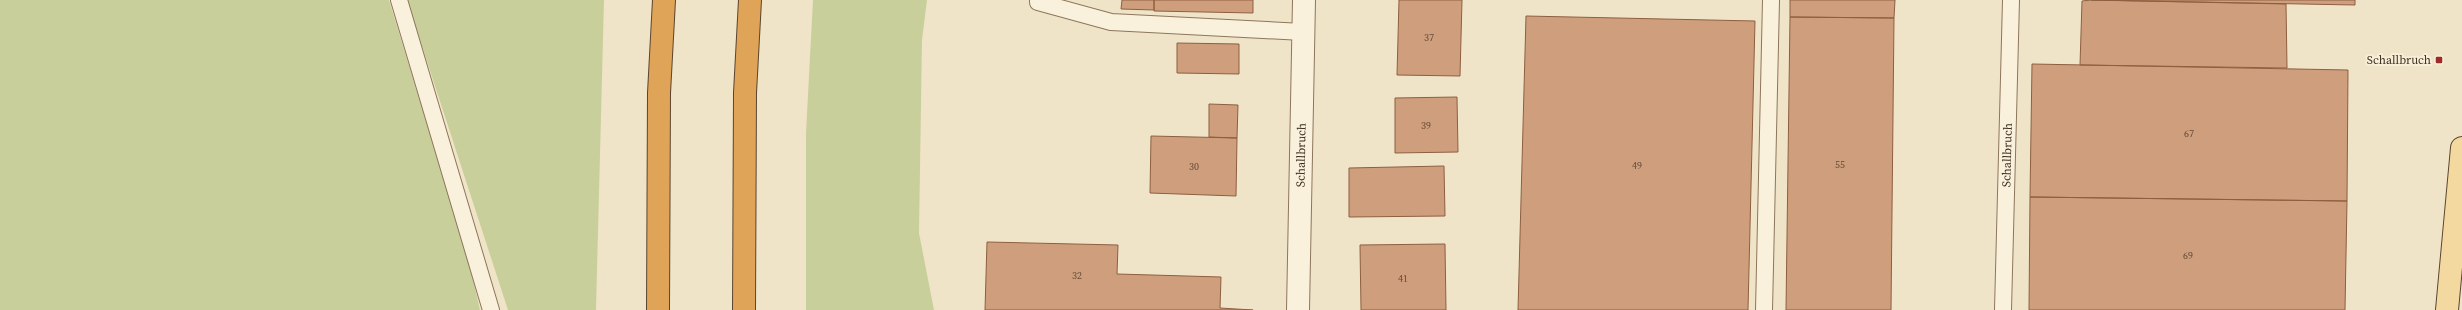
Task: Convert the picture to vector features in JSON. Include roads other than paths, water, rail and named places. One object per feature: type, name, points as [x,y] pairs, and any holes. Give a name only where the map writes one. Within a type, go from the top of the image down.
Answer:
[{"type":"highway","points":[[658,310],[659,93],[664,0]]},
{"type":"highway","points":[[744,310],[745,93],[750,0]]},
{"type":"main road","points":[[2447,310],[2462,148]]},
{"type":"street","name":"Schallbruch","points":[[1298,310],[1304,0]]},
{"type":"lane","points":[[399,0],[491,310]]},
{"type":"lane","points":[[1038,0],[1038,2],[1111,22],[1303,32]]},
{"type":"lane","points":[[1764,310],[1771,0]]},
{"type":"lane","name":"Schallbruch","points":[[2003,310],[2011,0]]},
{"type":"place","name":"Schallbruch","points":[[2439,60]]}]
